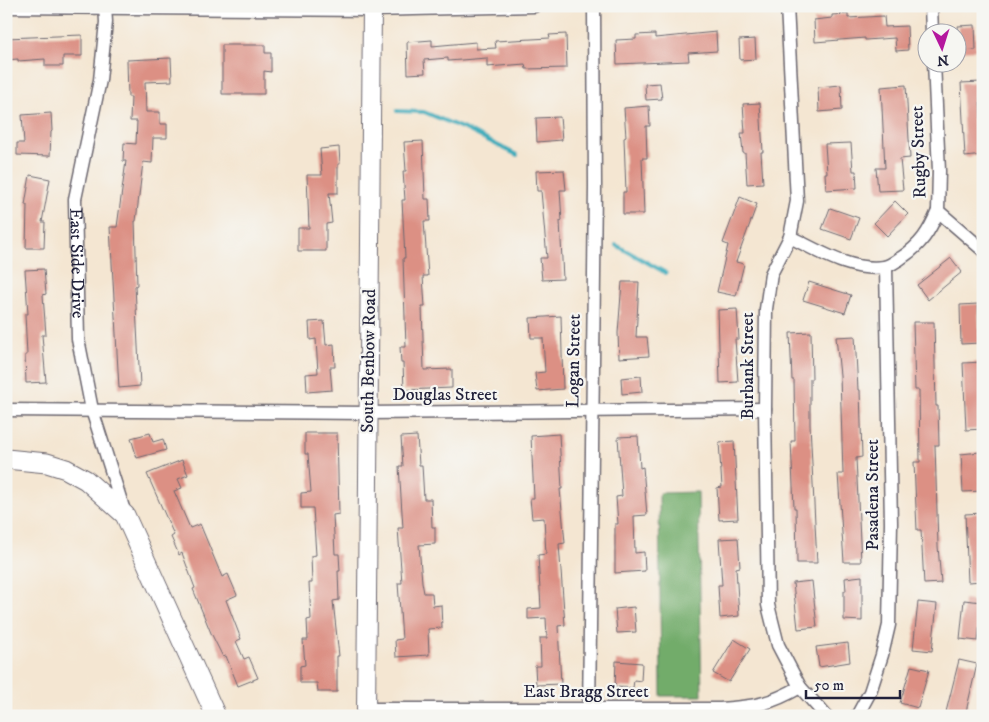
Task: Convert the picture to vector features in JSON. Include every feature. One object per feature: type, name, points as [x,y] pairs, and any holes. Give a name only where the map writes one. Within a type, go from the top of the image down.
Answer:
[{"type":"main road","name":"South Benbow Road","points":[[366,712],[372,8]]},
{"type":"main road","name":"East Side Drive","points":[[6,459],[47,463],[66,469],[86,480],[125,515],[216,716]]},
{"type":"street","name":"East Side Drive","points":[[105,6],[106,22],[100,80],[75,198],[78,339],[92,410],[125,515]]},
{"type":"street","points":[[6,7],[372,8],[534,6]]},
{"type":"street","name":"Logan Street","points":[[589,713],[595,186],[594,6]]},
{"type":"street","name":"Burbank Street","points":[[787,6],[797,201],[790,237],[771,274],[766,309],[765,409],[768,605],[778,646],[800,687],[826,716]]},
{"type":"street","points":[[931,6],[932,22]]},
{"type":"street","name":"Rugby Street","points":[[934,72],[939,171],[938,211],[983,250]]},
{"type":"street","points":[[790,237],[836,259],[861,268],[886,267],[915,249],[930,230],[938,211]]},
{"type":"street","name":"Pasadena Street","points":[[857,716],[870,692],[882,655],[888,625],[892,523],[886,267]]},
{"type":"street","name":"Douglas Street","points":[[6,410],[368,413],[765,409]]},
{"type":"street","name":"East Bragg Street","points":[[366,712],[589,713],[720,710],[748,708],[766,704],[800,687]]},
{"type":"green space","points":[[698,492],[702,696],[661,696],[659,493]]},
{"type":"building","points":[[848,14],[848,18],[884,16],[885,27],[907,26],[908,50],[896,51],[895,38],[815,42],[814,20],[832,18],[832,15]]},
{"type":"building","points":[[975,25],[976,50],[966,51],[966,26]]},
{"type":"building","points":[[716,32],[717,51],[688,53],[689,61],[617,64],[616,40],[636,39],[636,35],[655,34],[655,38]]},
{"type":"building","points":[[566,34],[567,68],[526,69],[525,64],[487,67],[487,58],[448,61],[448,58],[424,60],[425,73],[408,74],[407,42],[432,40],[432,46],[476,42],[476,49],[496,48],[495,41],[550,38],[549,35]]},
{"type":"building","points":[[82,35],[82,56],[63,56],[63,66],[45,66],[45,59],[6,60],[6,38]]},
{"type":"building","points":[[755,39],[756,59],[740,60],[739,40]]},
{"type":"building","points":[[222,45],[265,45],[265,53],[271,53],[271,72],[264,71],[264,94],[222,94]]},
{"type":"building","points":[[171,58],[172,81],[145,82],[146,112],[160,112],[160,124],[167,124],[167,138],[153,138],[152,163],[143,162],[135,221],[137,285],[135,286],[140,386],[119,388],[110,227],[117,227],[126,161],[123,161],[124,143],[136,144],[137,121],[130,121],[131,97],[128,97],[127,60]]},
{"type":"building","points":[[981,82],[983,155],[965,157],[961,83]]},
{"type":"building","points":[[660,83],[662,99],[646,100],[645,84]]},
{"type":"building","points":[[841,85],[842,110],[819,112],[818,87]]},
{"type":"building","points":[[906,85],[910,158],[900,159],[903,190],[878,191],[876,168],[885,168],[881,87]]},
{"type":"building","points":[[760,103],[763,183],[747,184],[745,153],[743,153],[741,133],[745,133],[743,104]]},
{"type":"building","points":[[649,106],[650,126],[646,126],[647,158],[642,158],[644,214],[623,214],[623,192],[626,192],[624,108]]},
{"type":"building","points":[[51,113],[50,156],[17,155],[17,143],[24,143],[22,115]]},
{"type":"building","points":[[560,117],[562,140],[537,142],[536,118]]},
{"type":"building","points":[[423,141],[425,199],[429,199],[430,221],[424,221],[428,276],[423,276],[425,307],[422,307],[424,370],[452,369],[452,388],[404,390],[403,363],[401,363],[400,347],[406,347],[402,200],[405,200],[403,171],[406,171],[404,142]]},
{"type":"building","points":[[851,143],[853,171],[856,171],[857,188],[826,190],[825,144]]},
{"type":"building","points":[[339,147],[338,193],[329,193],[332,223],[326,224],[326,251],[298,251],[298,228],[309,228],[307,175],[322,175],[320,149]]},
{"type":"building","points":[[564,170],[566,190],[560,190],[563,279],[542,280],[540,258],[547,258],[541,191],[537,191],[536,171]]},
{"type":"building","points":[[30,175],[50,179],[42,222],[45,222],[44,248],[26,248],[27,205],[25,205]]},
{"type":"building","points":[[740,197],[757,204],[736,262],[744,264],[736,296],[717,292],[728,245],[723,243]]},
{"type":"building","points":[[895,201],[908,214],[887,236],[874,223]]},
{"type":"building","points":[[830,208],[859,218],[851,239],[822,229]]},
{"type":"building","points":[[951,258],[962,272],[928,300],[917,285]]},
{"type":"building","points":[[44,269],[46,294],[43,295],[46,335],[42,335],[46,382],[26,383],[25,314],[28,314],[25,270]]},
{"type":"building","points":[[622,282],[639,282],[636,337],[647,337],[649,356],[619,358],[618,333]]},
{"type":"building","points":[[809,282],[851,295],[845,313],[803,300]]},
{"type":"building","points":[[978,304],[980,343],[961,344],[960,305]]},
{"type":"building","points":[[737,309],[739,339],[735,339],[738,382],[720,383],[718,310]]},
{"type":"building","points":[[561,316],[563,389],[537,391],[535,373],[545,372],[543,338],[531,338],[530,318]]},
{"type":"building","points":[[324,321],[326,345],[334,344],[335,367],[330,367],[332,390],[307,392],[306,374],[318,373],[316,339],[310,340],[309,322]]},
{"type":"building","points":[[913,322],[934,322],[939,445],[935,445],[941,583],[924,584],[921,530],[917,530],[914,462],[920,462],[919,390],[915,390]]},
{"type":"building","points":[[811,332],[812,379],[810,379],[810,424],[817,563],[797,563],[796,508],[794,508],[791,441],[795,441],[794,380],[792,380],[790,333]]},
{"type":"building","points":[[855,336],[858,390],[860,390],[862,457],[856,458],[861,562],[844,562],[838,474],[843,474],[840,375],[836,337]]},
{"type":"building","points":[[983,362],[983,429],[966,430],[963,363]]},
{"type":"building","points":[[641,376],[642,392],[622,394],[621,378]]},
{"type":"building","points":[[150,433],[153,442],[163,439],[166,450],[137,458],[131,438]]},
{"type":"building","points":[[305,433],[337,433],[339,514],[333,515],[335,554],[339,554],[340,571],[338,571],[339,600],[333,601],[339,656],[337,656],[337,692],[318,692],[317,683],[300,683],[300,666],[305,665],[303,640],[308,640],[307,620],[311,619],[309,583],[312,583],[311,556],[316,555],[313,508],[301,508],[301,493],[311,492],[308,454],[305,454]]},
{"type":"building","points":[[559,434],[562,489],[560,489],[565,543],[559,544],[565,625],[558,626],[561,684],[536,685],[535,666],[541,666],[540,638],[547,638],[546,618],[528,619],[528,609],[541,608],[538,555],[546,554],[544,518],[532,519],[530,498],[534,498],[531,436]]},
{"type":"building","points":[[417,436],[419,465],[422,465],[424,499],[431,499],[432,527],[435,527],[435,544],[419,545],[422,582],[424,593],[432,593],[433,606],[441,605],[442,628],[428,629],[429,655],[396,657],[395,640],[402,639],[398,583],[402,583],[398,528],[403,528],[399,466],[403,466],[401,437]]},
{"type":"building","points":[[638,436],[640,468],[643,467],[647,515],[634,516],[635,553],[644,552],[645,571],[615,573],[615,524],[618,524],[616,497],[622,496],[618,437]]},
{"type":"building","points":[[734,441],[738,519],[719,520],[717,488],[722,487],[719,442]]},
{"type":"building","points":[[980,452],[982,491],[963,492],[961,454]]},
{"type":"building","points":[[182,460],[188,475],[178,479],[182,488],[174,491],[190,528],[200,524],[222,577],[228,574],[237,595],[226,600],[241,639],[236,641],[244,659],[249,657],[258,678],[238,686],[226,656],[223,657],[211,633],[193,589],[195,588],[182,553],[179,555],[171,537],[174,535],[147,474]]},
{"type":"building","points":[[983,513],[983,581],[968,582],[965,514]]},
{"type":"building","points":[[738,538],[740,567],[736,568],[739,616],[720,618],[718,585],[722,585],[719,539]]},
{"type":"building","points":[[862,576],[862,621],[844,620],[845,578]]},
{"type":"building","points":[[812,581],[817,627],[798,629],[793,583]]},
{"type":"building","points":[[964,600],[982,602],[978,641],[960,639]]},
{"type":"building","points":[[918,602],[937,604],[932,651],[913,649]]},
{"type":"building","points":[[634,607],[636,632],[617,633],[615,609]]},
{"type":"building","points":[[734,639],[750,649],[729,682],[713,673]]},
{"type":"building","points":[[848,643],[850,662],[819,667],[816,647]]},
{"type":"building","points":[[959,660],[977,664],[965,716],[945,716]]},
{"type":"building","points":[[616,661],[642,663],[641,681],[634,680],[633,688],[615,687]]},
{"type":"building","points":[[911,666],[929,670],[918,708],[900,703]]},
{"type":"waterway","points":[[397,111],[424,112],[469,131],[517,155]]},
{"type":"waterway","points":[[616,245],[666,273]]}]
